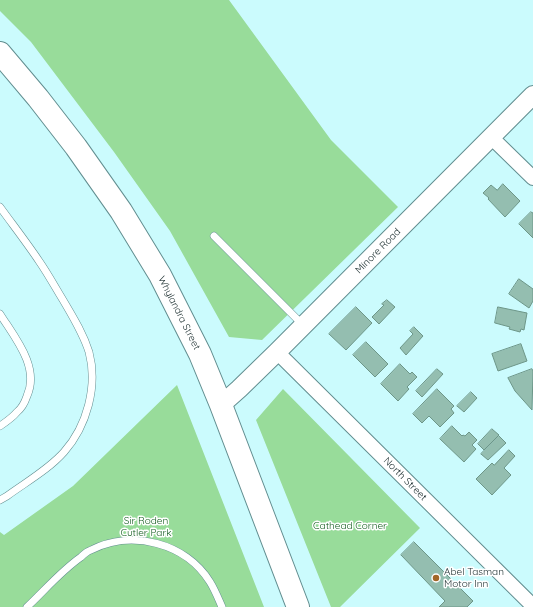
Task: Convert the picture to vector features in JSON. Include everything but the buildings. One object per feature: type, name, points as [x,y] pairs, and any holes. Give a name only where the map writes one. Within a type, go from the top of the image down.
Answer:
[{"type":"highway","name":"Whylandra Street","points":[[0,53],[38,98],[76,147],[121,211],[160,275],[200,354],[298,607]]},
{"type":"street","name":"Minore Road","points":[[221,405],[277,352],[533,95]]},
{"type":"street","points":[[491,137],[533,178]]},
{"type":"street","name":"North Street","points":[[277,352],[533,606]]},
{"type":"lane","points":[[0,207],[40,262],[79,327],[89,353],[91,368],[91,387],[88,405],[83,421],[75,437],[53,463],[0,500]]},
{"type":"lane","points":[[214,236],[303,326]]},
{"type":"lane","points":[[0,314],[27,359],[31,381],[24,403],[18,412],[0,426]]},
{"type":"lane","points":[[27,607],[69,565],[90,550],[114,541],[139,540],[161,544],[181,553],[198,566],[210,582],[222,607]]},
{"type":"green space","points":[[0,0],[229,0],[331,140],[398,207],[262,340],[229,337],[170,231],[114,152],[31,42],[0,11]]},
{"type":"green space","name":"Sir Roden Cutler Park","points":[[177,385],[264,607],[0,607],[0,532],[4,535],[73,486]]},
{"type":"green space","name":"Cathead Corner","points":[[283,389],[420,528],[340,607],[331,607],[256,420]]},
{"type":"place","name":"Abel Tasman Motor Inn","points":[[436,578]]}]
